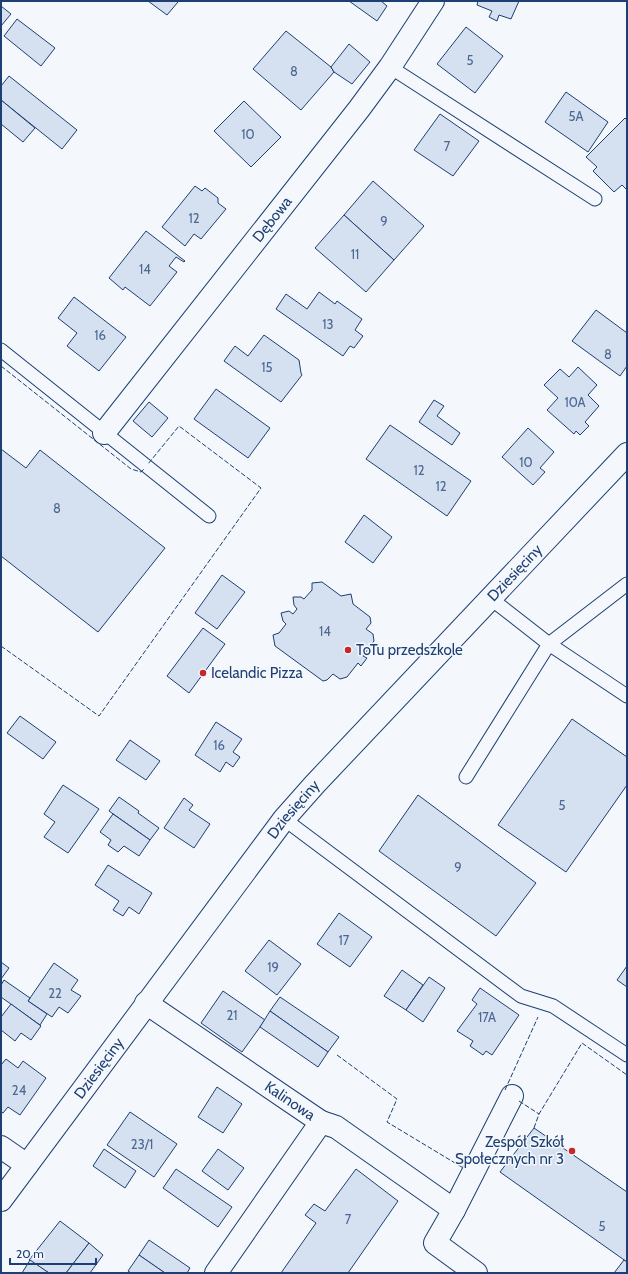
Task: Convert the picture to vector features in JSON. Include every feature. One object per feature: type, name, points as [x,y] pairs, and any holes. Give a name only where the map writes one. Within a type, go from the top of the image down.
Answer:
[{"type":"street","name":"Dębowa","points":[[104,433],[359,109],[390,67],[433,1]]},
{"type":"street","name":"Dziesięciny","points":[[1,1200],[284,819],[315,784],[627,454]]},
{"type":"street","name":"Kalinowa","points":[[146,1003],[321,1122],[216,1273]]},
{"type":"street","points":[[476,1273],[435,1243],[454,1210],[512,1096]]},
{"type":"street","points":[[321,1122],[336,1128],[454,1210]]},
{"type":"street","points":[[1,1147],[27,1165]]},
{"type":"lane","points":[[390,67],[595,200]]},
{"type":"lane","points":[[1,350],[209,516]]},
{"type":"lane","points":[[466,778],[549,644],[627,584]]},
{"type":"lane","points":[[490,598],[549,644],[627,696]]},
{"type":"lane","points":[[284,819],[521,996],[553,1006],[627,1055]]},
{"type":"building","points":[[148,1],[177,1],[178,2],[167,15]]},
{"type":"building","points":[[349,1],[381,1],[387,6],[377,21]]},
{"type":"building","points":[[478,1],[519,1],[511,19],[499,15],[497,21],[489,17],[492,11],[477,5]]},
{"type":"building","points":[[1,6],[11,14],[1,26]]},
{"type":"building","points":[[17,19],[55,48],[41,66],[4,36]]},
{"type":"building","points":[[466,27],[503,56],[475,93],[437,64]]},
{"type":"building","points":[[286,31],[331,67],[334,72],[301,110],[253,69]]},
{"type":"building","points":[[349,44],[370,62],[352,84],[334,72],[331,67]]},
{"type":"building","points":[[9,76],[77,130],[62,149],[1,100],[1,86]]},
{"type":"building","points":[[566,92],[608,122],[588,152],[545,122]]},
{"type":"building","points":[[1,100],[35,128],[23,142],[1,124]]},
{"type":"building","points":[[244,101],[281,137],[251,167],[214,131]]},
{"type":"building","points":[[440,114],[479,141],[453,176],[414,150]]},
{"type":"building","points":[[625,118],[627,120],[627,190],[622,185],[614,192],[593,171],[597,167],[586,157]]},
{"type":"building","points":[[373,181],[424,226],[394,260],[344,215]]},
{"type":"building","points":[[195,186],[202,191],[205,188],[218,198],[218,203],[226,209],[201,239],[194,234],[185,246],[162,227]]},
{"type":"building","points":[[344,215],[394,260],[366,292],[315,248]]},
{"type":"building","points":[[146,231],[185,261],[184,262],[176,257],[169,266],[177,272],[150,306],[125,287],[123,290],[109,278]]},
{"type":"building","points":[[319,292],[335,304],[337,301],[362,319],[355,330],[363,336],[354,348],[350,346],[343,356],[276,309],[286,294],[307,309]]},
{"type":"building","points":[[74,297],[126,337],[99,371],[67,346],[77,333],[58,318]]},
{"type":"building","points":[[596,310],[627,333],[627,366],[620,376],[572,341]]},
{"type":"building","points":[[264,335],[299,360],[302,375],[281,402],[224,361],[235,346],[248,356]]},
{"type":"building","points":[[578,367],[597,385],[588,395],[599,406],[585,422],[589,426],[580,435],[576,431],[574,434],[547,410],[558,398],[544,385],[560,369],[569,377]]},
{"type":"building","points":[[216,389],[270,428],[248,458],[194,419]]},
{"type":"building","points":[[434,400],[444,406],[437,416],[460,433],[452,445],[419,422]]},
{"type":"building","points":[[149,402],[168,418],[152,437],[133,421]]},
{"type":"building","points":[[390,425],[471,481],[447,516],[366,459]]},
{"type":"building","points":[[528,428],[554,452],[540,468],[545,472],[533,485],[502,457]]},
{"type":"building","points":[[1,449],[26,468],[40,450],[165,548],[98,632],[1,556]]},
{"type":"building","points":[[364,515],[392,537],[373,563],[345,542]]},
{"type":"building","points":[[222,575],[245,592],[217,629],[195,613]]},
{"type":"building","points":[[322,582],[341,596],[351,594],[353,604],[370,617],[371,623],[366,629],[373,634],[374,641],[363,656],[367,658],[361,666],[358,663],[347,677],[340,679],[333,674],[327,680],[323,681],[275,646],[273,635],[279,633],[286,624],[283,621],[281,613],[289,611],[293,614],[297,609],[294,605],[293,597],[301,597],[304,599],[312,590],[312,583]]},
{"type":"building","points":[[203,628],[225,644],[189,693],[167,676]]},
{"type":"building","points":[[20,716],[56,742],[43,759],[7,733]]},
{"type":"building","points":[[572,719],[627,757],[627,785],[566,872],[498,825]]},
{"type":"building","points":[[216,722],[242,739],[233,752],[240,757],[233,767],[226,762],[220,772],[195,755]]},
{"type":"building","points":[[130,740],[160,761],[146,780],[116,760]]},
{"type":"building","points":[[63,785],[99,809],[68,853],[44,837],[55,822],[44,814]]},
{"type":"building","points":[[418,795],[536,883],[496,936],[379,851]]},
{"type":"building","points":[[119,797],[159,828],[150,840],[109,811]]},
{"type":"building","points":[[184,798],[193,805],[189,810],[210,824],[194,848],[164,828]]},
{"type":"building","points":[[113,814],[150,840],[139,856],[124,846],[118,852],[108,845],[111,840],[100,832]]},
{"type":"building","points":[[108,865],[152,893],[139,914],[129,907],[123,916],[113,910],[119,901],[95,885]]},
{"type":"building","points":[[339,913],[372,937],[350,967],[317,944]]},
{"type":"building","points":[[269,940],[301,964],[277,995],[245,971]]},
{"type":"building","points":[[1,962],[9,968],[1,979]]},
{"type":"building","points":[[54,963],[78,980],[71,990],[81,996],[68,1013],[59,1007],[52,1017],[28,1001]]},
{"type":"building","points":[[627,966],[627,987],[617,980]]},
{"type":"building","points":[[402,970],[423,985],[406,1010],[384,996]]},
{"type":"building","points":[[429,977],[445,988],[423,1022],[406,1010]]},
{"type":"building","points":[[4,980],[30,998],[28,1001],[47,1014],[40,1025],[1,997],[1,985]]},
{"type":"building","points":[[480,988],[519,1015],[492,1055],[486,1051],[483,1055],[470,1046],[473,1041],[457,1031],[477,1004],[472,1000]]},
{"type":"building","points":[[223,991],[265,1020],[242,1052],[201,1023]]},
{"type":"building","points":[[280,997],[339,1037],[328,1052],[270,1011]]},
{"type":"building","points":[[11,1004],[41,1026],[31,1040],[21,1033],[15,1041],[1,1030],[1,1017]]},
{"type":"building","points":[[270,1011],[328,1052],[318,1067],[260,1027]]},
{"type":"building","points":[[6,1059],[18,1068],[23,1061],[46,1078],[20,1115],[8,1107],[3,1113],[1,1112],[1,1065]]},
{"type":"building","points":[[217,1087],[242,1104],[223,1133],[198,1117]]},
{"type":"building","points":[[130,1112],[177,1144],[154,1177],[107,1145]]},
{"type":"building","points":[[534,1128],[627,1192],[627,1262],[500,1172]]},
{"type":"building","points":[[104,1149],[136,1171],[125,1188],[93,1166]]},
{"type":"building","points":[[218,1149],[244,1168],[228,1190],[202,1171]]},
{"type":"building","points":[[176,1169],[232,1207],[218,1227],[163,1188]]},
{"type":"building","points":[[356,1169],[398,1201],[348,1273],[281,1273],[316,1223],[305,1215],[314,1204],[325,1211]]},
{"type":"building","points":[[60,1221],[89,1243],[66,1273],[49,1273],[29,1260]]},
{"type":"building","points":[[149,1240],[190,1268],[187,1273],[165,1273],[139,1255]]},
{"type":"building","points":[[89,1243],[103,1255],[90,1273],[66,1273]]},
{"type":"building","points":[[139,1255],[165,1273],[131,1273],[128,1271]]},
{"type":"building","points":[[30,1260],[49,1273],[22,1273]]},
{"type":"building","points":[[624,1260],[627,1262],[627,1273],[614,1273]]},
{"type":"fence","points":[[1,366],[131,469],[141,472],[144,469]]},
{"type":"fence","points":[[1,646],[99,716],[261,488],[179,426],[148,464]]},
{"type":"fence","points":[[505,1090],[538,1017]]},
{"type":"fence","points":[[534,1128],[539,1114],[582,1043],[627,1075]]},
{"type":"fence","points":[[337,1055],[397,1099],[387,1122],[465,1169],[466,1167]]},
{"type":"fence","points":[[519,1101],[539,1114]]},
{"type":"place","name":"ToTu przedszkole","points":[[348,650]]},
{"type":"place","name":"Icelandic Pizza","points":[[203,673]]},
{"type":"place","name":"Zespół Szkół Społecznych nr 3","points":[[572,1151]]}]
